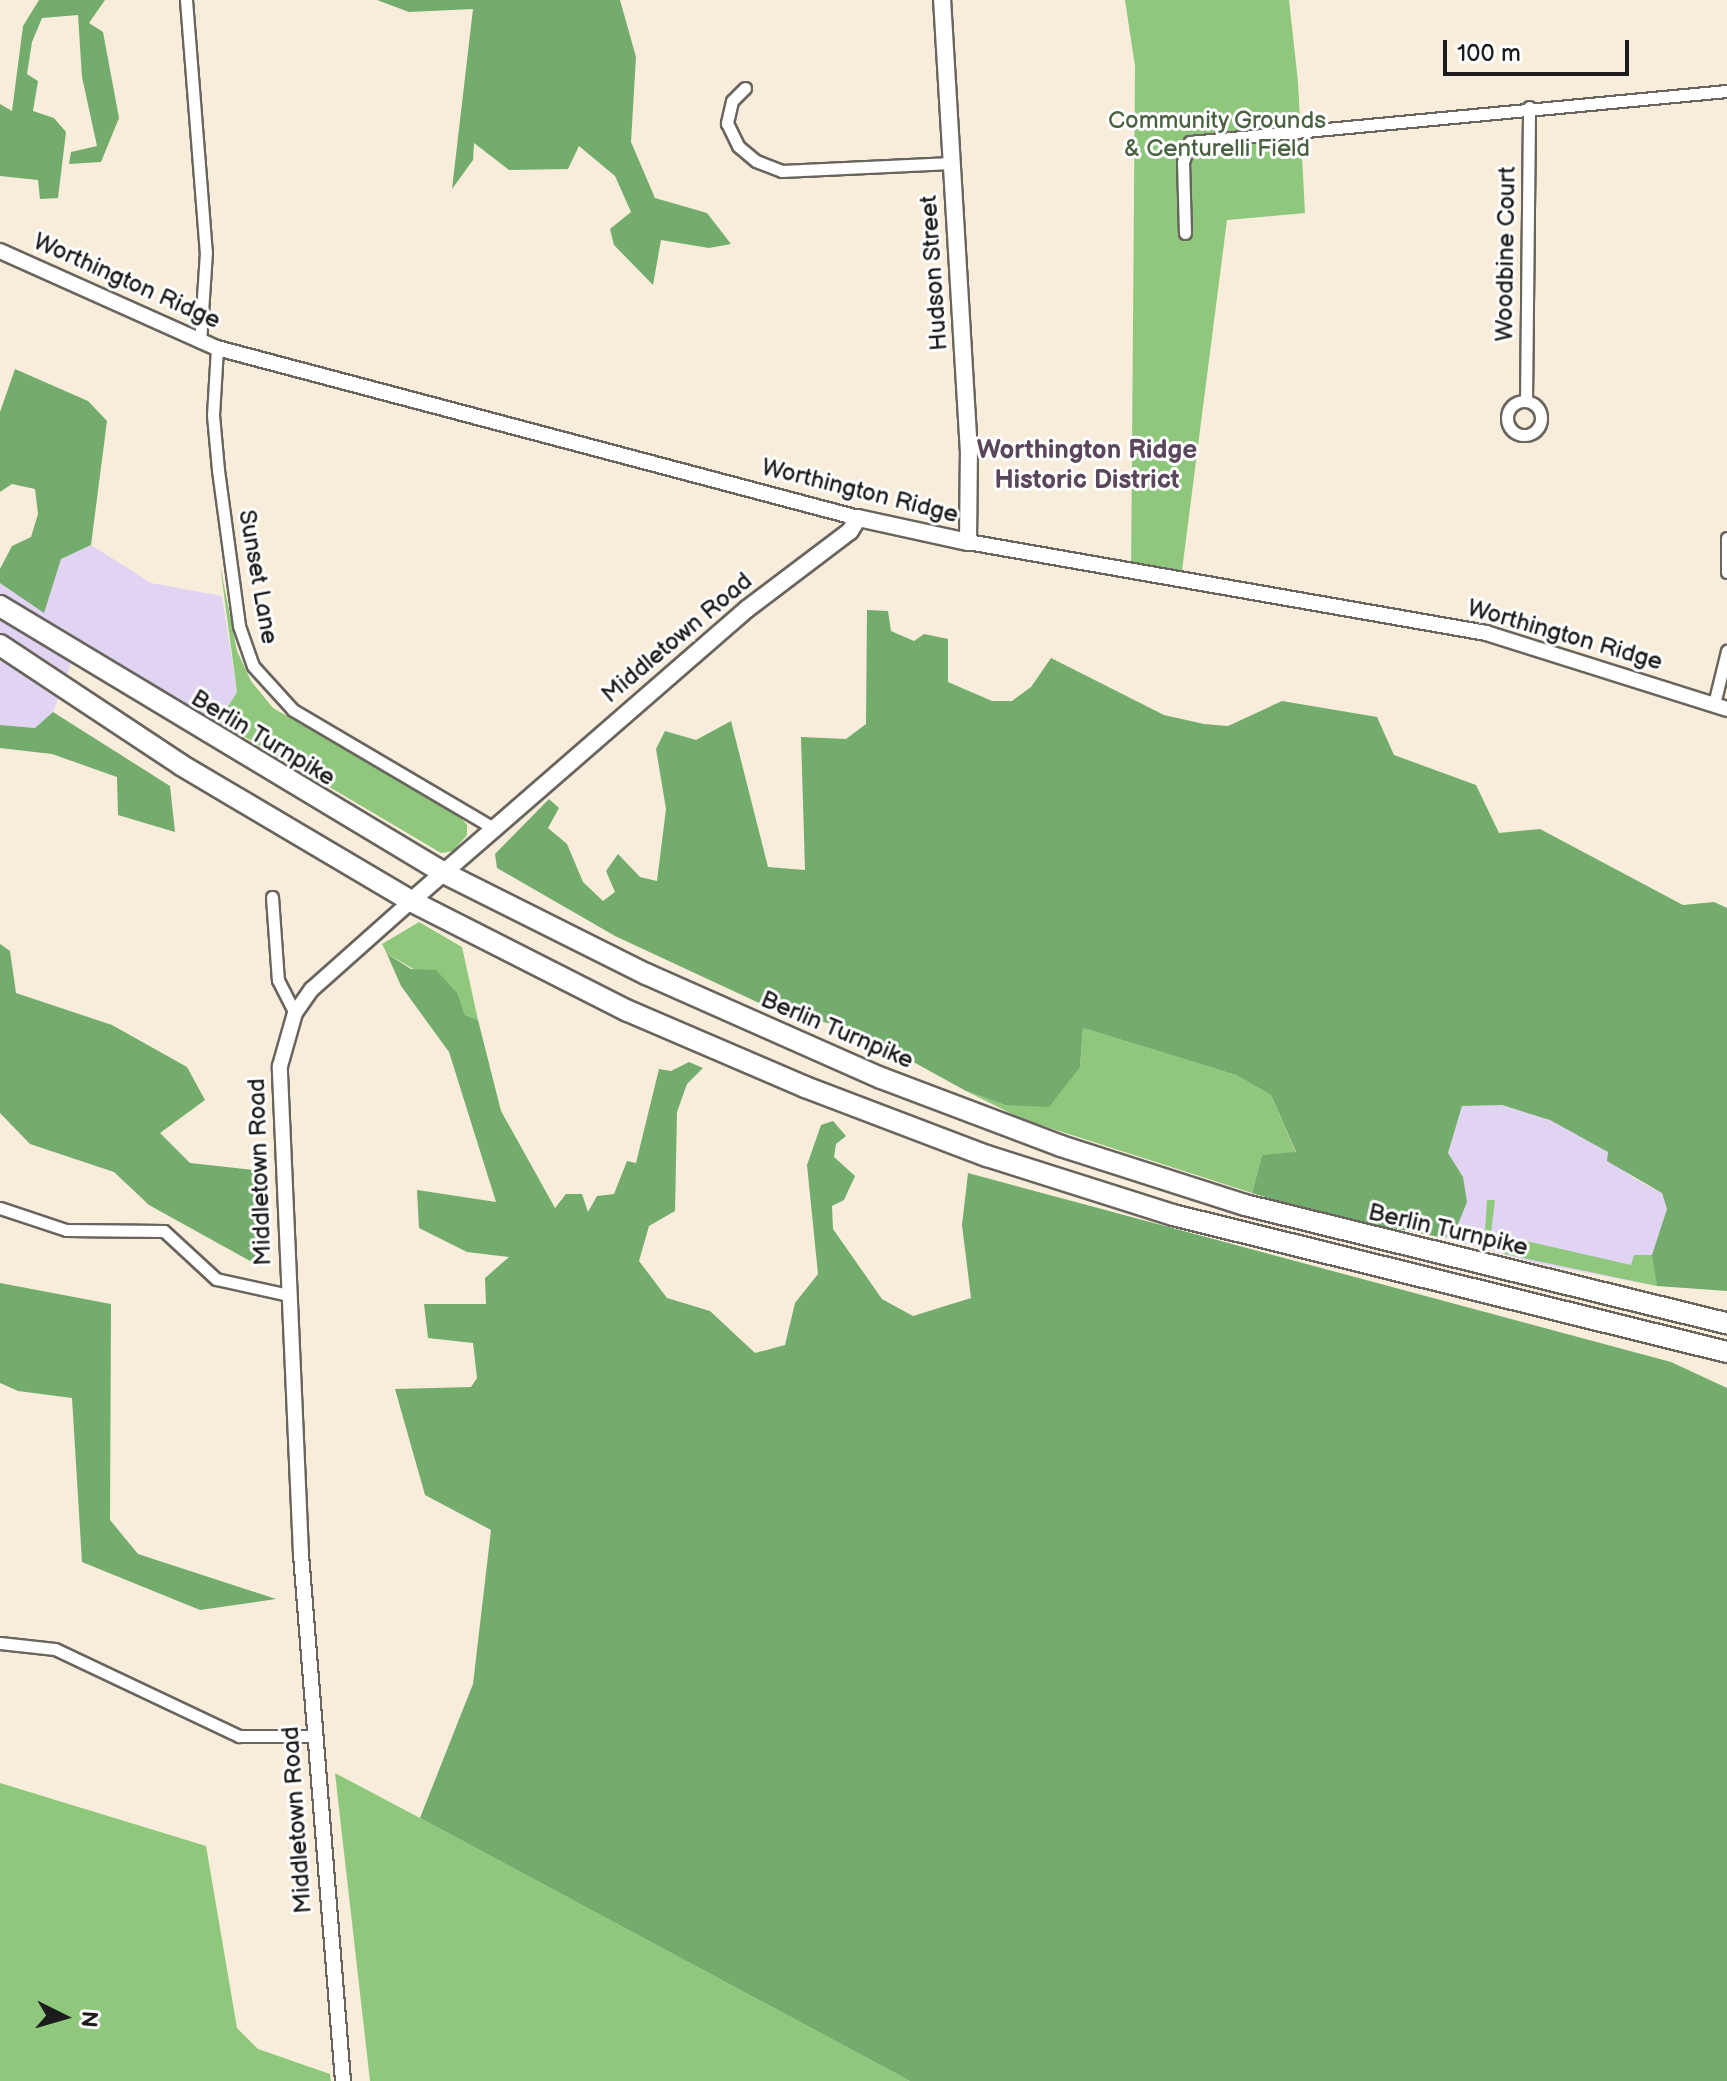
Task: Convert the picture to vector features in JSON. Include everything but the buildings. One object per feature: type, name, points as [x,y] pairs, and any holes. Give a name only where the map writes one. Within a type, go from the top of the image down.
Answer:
[{"type":"highway","name":"Berlin Turnpike","points":[[0,606],[444,873],[762,1027],[1061,1146],[1306,1222],[1727,1323]]},
{"type":"highway","points":[[0,645],[181,765],[411,901],[685,1037],[987,1156],[1297,1249],[1727,1352]]},
{"type":"main road","name":"Hudson Street","points":[[942,0],[969,453],[968,542]]},
{"type":"main road","name":"Worthington Ridge","points":[[858,518],[968,542]]},
{"type":"main road","name":"Middletown Road","points":[[411,901],[492,827],[779,582],[850,531],[858,518]]},
{"type":"street","points":[[186,0],[206,252],[200,342]]},
{"type":"street","points":[[745,88],[732,101],[727,123],[738,146],[756,161],[782,171],[951,163]]},
{"type":"street","points":[[1185,233],[1183,162],[1190,142],[1529,107],[1727,91]]},
{"type":"street","name":"Woodbine Court","points":[[1526,401],[1529,107]]},
{"type":"street","name":"Worthington Ridge","points":[[0,251],[217,348],[858,518]]},
{"type":"street","name":"Sunset Lane","points":[[217,348],[213,415],[218,470],[239,626],[253,666],[293,710],[492,827]]},
{"type":"street","points":[[1727,538],[1727,572]]},
{"type":"street","name":"Worthington Ridge","points":[[968,542],[1486,633],[1721,707]]},
{"type":"street","points":[[1721,707],[1727,651]]},
{"type":"street","points":[[272,897],[278,980],[295,1013]]},
{"type":"street","name":"Middletown Road","points":[[343,2081],[315,1736],[280,1089],[284,1046],[295,1013],[322,979],[411,901]]},
{"type":"street","points":[[0,1208],[66,1230],[164,1231],[216,1279],[289,1295]]},
{"type":"street","points":[[0,1643],[55,1649],[239,1736],[315,1736]]},
{"type":"shaded area","points":[[91,545],[151,583],[222,596],[237,692],[227,708],[208,719],[77,648],[53,712],[35,728],[0,725],[0,583],[44,612],[61,559]]},
{"type":"shaded area","points":[[1502,1105],[1550,1120],[1609,1152],[1630,1176],[1662,1193],[1667,1209],[1652,1266],[1657,1286],[1535,1263],[1445,1238],[1456,1229],[1463,1177],[1448,1153],[1462,1106]]},
{"type":"green space","points":[[39,0],[105,0],[89,23],[103,32],[119,118],[101,162],[69,164],[71,152],[97,146],[82,77],[78,15],[42,18],[32,42],[27,74],[38,81],[33,111],[54,118],[66,132],[58,198],[40,199],[38,180],[0,176],[0,104],[12,111],[23,26]]},
{"type":"green space","points":[[377,0],[620,0],[636,57],[631,142],[655,198],[707,213],[731,244],[709,248],[661,240],[653,285],[614,245],[610,229],[631,212],[615,176],[579,146],[568,169],[509,170],[474,143],[473,160],[452,189],[473,9],[409,12]]},
{"type":"green space","name":"Community Grounds & Centurelli Field","points":[[1125,0],[1289,0],[1298,82],[1305,213],[1227,220],[1180,586],[1131,576],[1135,66]]},
{"type":"green space","points":[[15,369],[88,401],[107,421],[91,545],[61,559],[44,613],[0,583],[0,569],[12,546],[31,537],[38,514],[35,489],[12,484],[0,492],[0,412]]},
{"type":"green space","points":[[220,565],[237,651],[251,681],[273,708],[458,814],[467,825],[467,835],[453,851],[441,853],[211,717],[227,708],[237,692]]},
{"type":"green space","points":[[867,610],[888,611],[891,631],[914,641],[924,634],[948,639],[948,682],[992,701],[1012,701],[1031,687],[1051,658],[1164,715],[1204,724],[1228,726],[1282,701],[1377,717],[1394,755],[1476,785],[1499,833],[1540,829],[1683,905],[1714,902],[1727,908],[1727,1291],[1657,1286],[1652,1255],[1667,1209],[1662,1193],[1607,1161],[1608,1152],[1550,1120],[1502,1105],[1462,1106],[1448,1153],[1463,1177],[1467,1202],[1456,1229],[1445,1238],[1328,1216],[1252,1193],[1262,1155],[1296,1152],[1271,1095],[1236,1075],[1083,1028],[1080,1067],[1049,1107],[1005,1105],[966,1091],[850,1027],[785,1015],[615,936],[497,868],[495,854],[549,799],[559,808],[548,828],[567,844],[583,882],[603,901],[615,892],[606,871],[618,854],[640,877],[657,881],[666,809],[656,749],[665,731],[696,740],[731,721],[768,867],[805,870],[801,737],[846,739],[866,724]]},
{"type":"green space","points":[[53,712],[170,786],[175,832],[118,815],[117,777],[52,754],[0,748],[0,725],[35,728]]},
{"type":"green space","points":[[419,922],[462,947],[478,1020],[465,1015],[458,994],[387,954],[382,944]]},
{"type":"green space","points":[[0,944],[10,951],[16,993],[112,1025],[187,1067],[205,1100],[160,1133],[190,1163],[263,1171],[261,1267],[149,1205],[114,1172],[30,1144],[0,1113]]},
{"type":"green space","points":[[387,954],[411,969],[436,970],[458,994],[465,1015],[478,1020],[501,1111],[555,1208],[566,1194],[582,1194],[588,1212],[597,1196],[614,1194],[627,1161],[636,1163],[659,1069],[671,1071],[689,1062],[703,1068],[687,1084],[677,1112],[675,1211],[649,1226],[639,1261],[667,1298],[710,1311],[755,1353],[785,1345],[795,1303],[818,1274],[807,1165],[821,1125],[833,1121],[846,1136],[836,1144],[834,1157],[855,1176],[844,1200],[832,1206],[833,1229],[882,1299],[913,1316],[971,1298],[962,1225],[968,1173],[1671,1362],[1727,1388],[1727,2081],[910,2081],[420,1818],[473,1684],[491,1530],[425,1495],[395,1389],[471,1387],[477,1378],[473,1343],[428,1338],[424,1304],[486,1304],[485,1278],[509,1257],[467,1252],[419,1228],[417,1190],[496,1202],[449,1052],[401,986]]},
{"type":"green space","points":[[1083,1028],[1236,1075],[1271,1095],[1296,1153],[1262,1155],[1252,1193],[1022,1119],[966,1091],[1005,1105],[1080,1067]]},
{"type":"green space","points":[[1487,1200],[1495,1200],[1491,1233],[1631,1265],[1634,1255],[1654,1255],[1657,1286],[1504,1254],[1485,1232]]},
{"type":"green space","points":[[0,1283],[111,1304],[110,1520],[138,1554],[276,1599],[200,1610],[82,1562],[72,1398],[18,1391],[0,1383]]},
{"type":"green space","points":[[335,1773],[420,1818],[910,2081],[370,2081]]},
{"type":"green space","points":[[0,1783],[206,1846],[237,2028],[258,2049],[330,2074],[331,2081],[0,2081]]},
{"type":"district","name":"Worthington Ridge Historic District","points":[[1087,466]]}]
